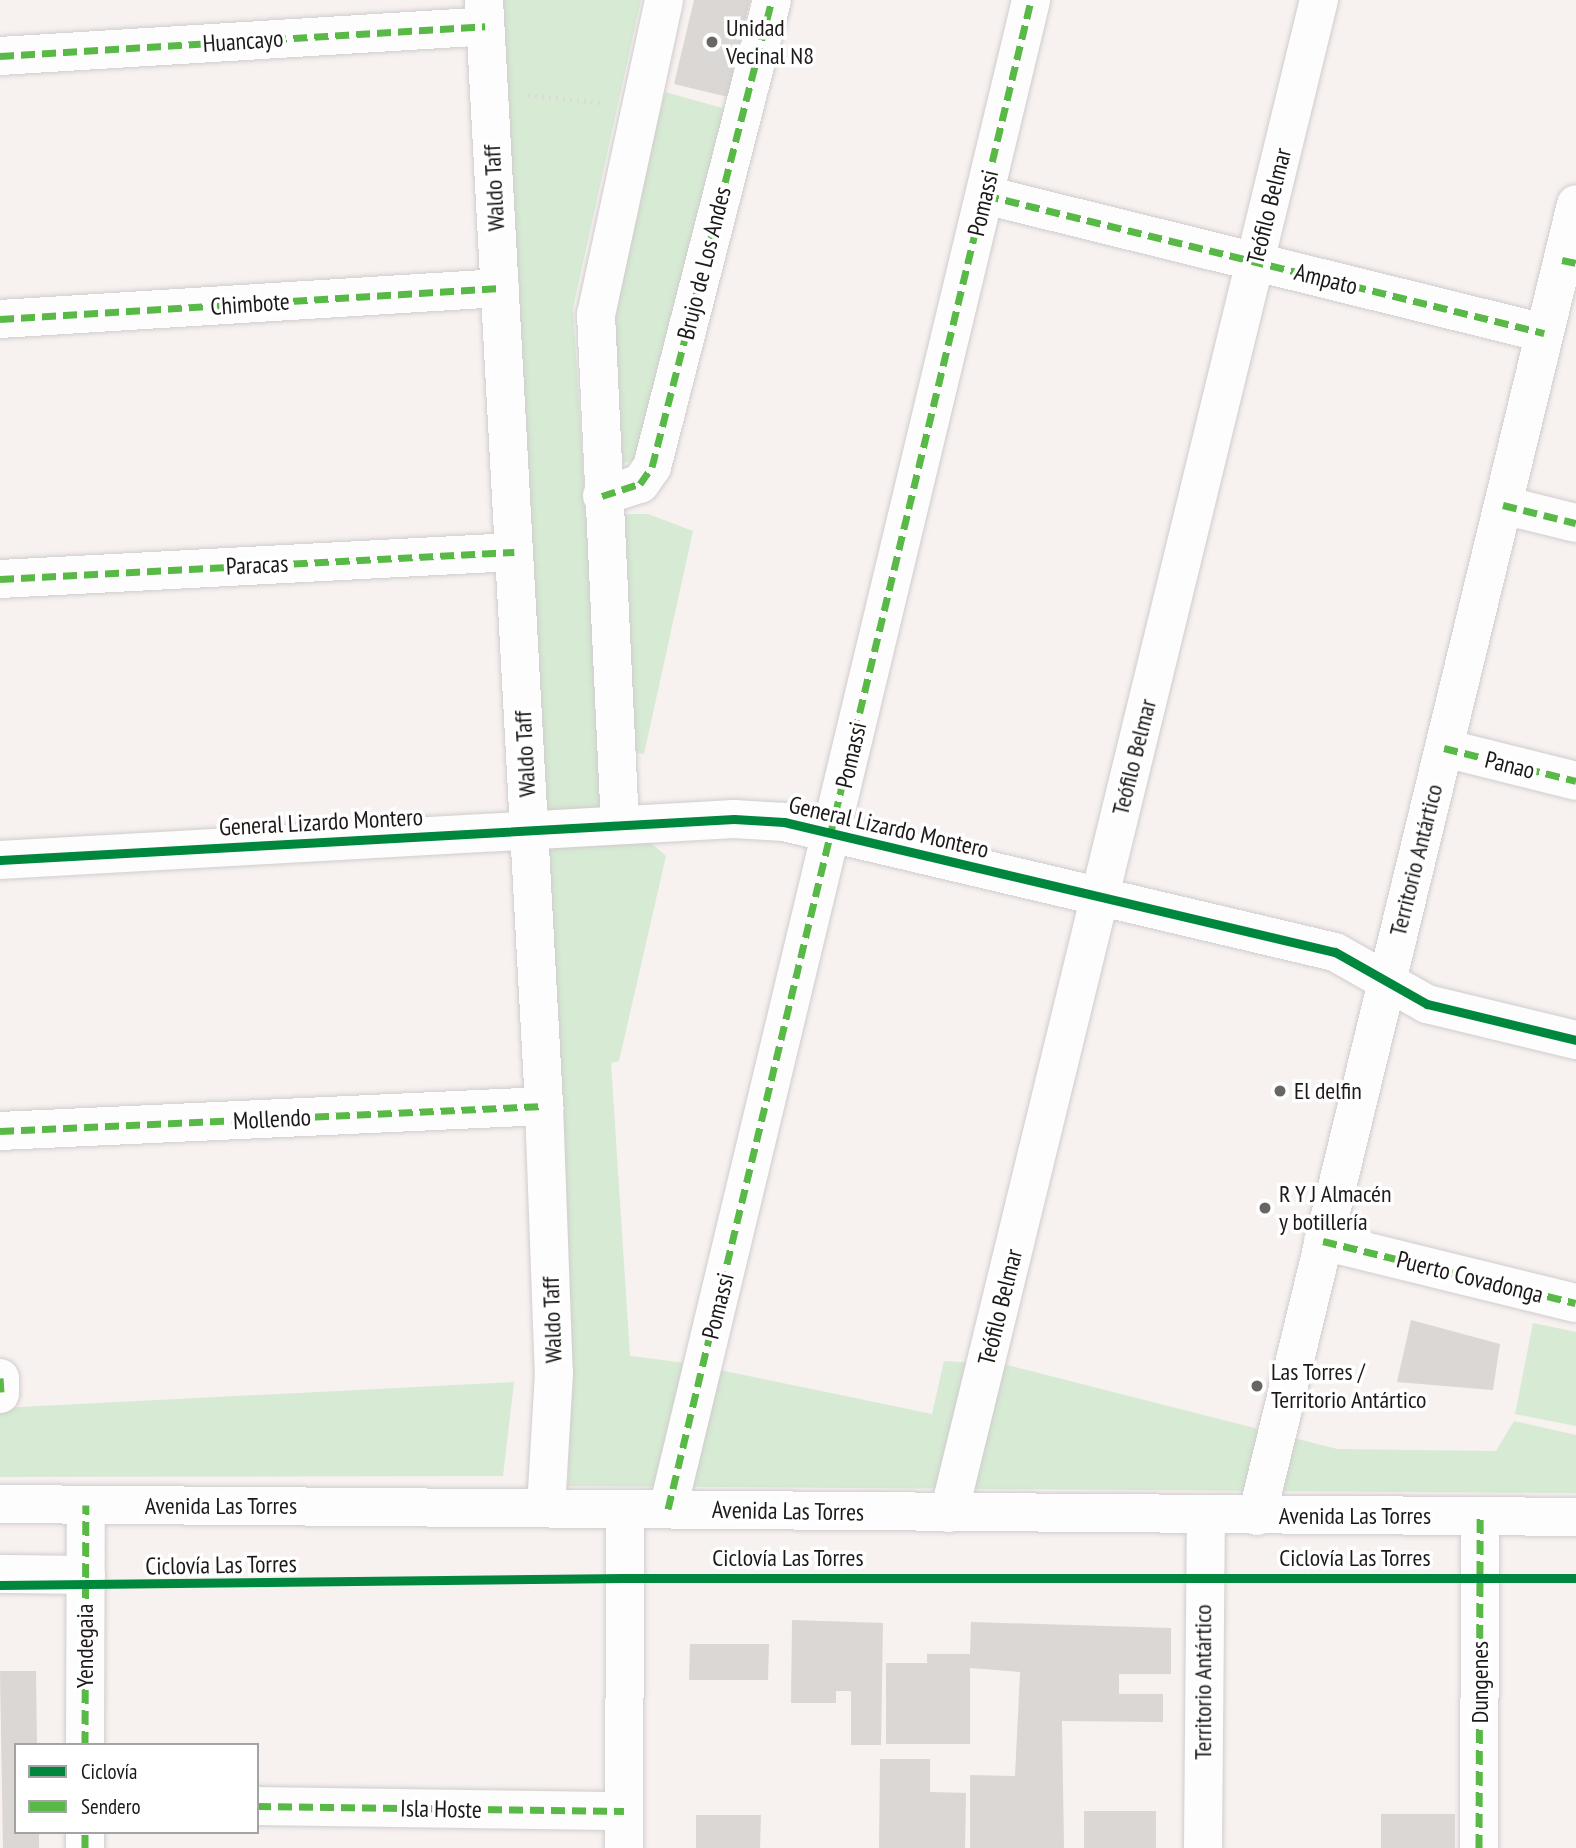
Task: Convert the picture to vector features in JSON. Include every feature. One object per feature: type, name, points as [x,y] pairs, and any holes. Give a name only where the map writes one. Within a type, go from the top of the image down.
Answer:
[{"type":"street","points":[[620,825],[602,496],[596,315],[637,107],[664,0]]},
{"type":"street","name":"Brujo de Los Andes","points":[[602,496],[640,484],[652,467],[772,0]]},
{"type":"street","name":"Pomassi","points":[[668,1509],[1031,0]]},
{"type":"street","name":"Teófilo Belmar","points":[[949,1513],[1319,0]]},
{"type":"street","name":"Huancayo","points":[[0,56],[484,13]]},
{"type":"street","name":"Waldo Taff","points":[[484,13],[544,1107],[554,1373],[546,1508]]},
{"type":"street","name":"Ampato","points":[[985,195],[1544,334]]},
{"type":"street","name":"Territorio Antártico","points":[[1257,1516],[1544,334],[1569,262],[1576,204]]},
{"type":"street","name":"Chimbote","points":[[0,319],[500,288]]},
{"type":"street","points":[[1503,505],[1576,523]]},
{"type":"street","name":"Paracas","points":[[0,579],[514,552]]},
{"type":"street","name":"Panao","points":[[1444,748],[1576,781]]},
{"type":"street","name":"General Lizardo Montero","points":[[0,860],[620,825],[759,820],[832,832],[1335,952],[1427,1004],[1576,1040]]},
{"type":"street","name":"Mollendo","points":[[0,1131],[544,1107]]},
{"type":"street","name":"Puerto Covadonga","points":[[1323,1241],[1576,1303]]},
{"type":"street","points":[[0,1378],[0,1394]]},
{"type":"street","name":"Avenida Las Torres","points":[[0,1504],[1576,1517]]},
{"type":"street","name":"Yendegaia","points":[[85,1743],[86,1505]]},
{"type":"street","points":[[624,1830],[625,1509]]},
{"type":"street","name":"Territorio Antártico","points":[[1203,1848],[1206,1515]]},
{"type":"street","name":"Dungenes","points":[[1479,1848],[1480,1516]]},
{"type":"street","points":[[0,1574],[86,1575]]},
{"type":"street","name":"Isla Hoste","points":[[259,1806],[624,1830]]},
{"type":"path","points":[[489,91],[637,107]]},
{"type":"green space","points":[[499,0],[641,0],[573,308],[604,802],[666,856],[619,1061],[611,1063],[630,1356],[686,1363],[932,1414],[944,1361],[1007,1365],[1337,1449],[1496,1451],[1514,1421],[1576,1435],[1576,1493],[568,1486],[570,1379]]},
{"type":"green space","points":[[665,92],[726,109],[641,459],[620,464],[612,305]]},
{"type":"green space","points":[[618,514],[648,514],[693,531],[644,754],[632,752]]},
{"type":"green space","points":[[1533,1323],[1576,1332],[1576,1426],[1515,1414]]},
{"type":"green space","points":[[514,1382],[503,1476],[0,1477],[0,1408]]},
{"type":"building","name":"Unidad Vecinal N8","points":[[694,0],[750,0],[728,97],[674,84]]},
{"type":"building","points":[[1411,1320],[1500,1344],[1493,1390],[1397,1382]]},
{"type":"building","points":[[792,1620],[883,1623],[881,1745],[851,1745],[851,1691],[836,1691],[836,1703],[791,1703]]},
{"type":"building","points":[[971,1622],[1171,1628],[1171,1674],[1119,1674],[1119,1694],[1163,1694],[1163,1722],[1062,1721],[1064,1848],[970,1848],[970,1775],[1015,1776],[1020,1672],[970,1668],[970,1744],[886,1744],[886,1663],[927,1663],[927,1654],[970,1654]]},
{"type":"building","points":[[690,1644],[769,1644],[768,1680],[689,1680]]},
{"type":"building","points":[[0,1671],[36,1671],[37,1743],[14,1743],[14,1834],[39,1834],[39,1848],[3,1848]]},
{"type":"building","points":[[880,1759],[930,1759],[930,1792],[966,1793],[965,1848],[879,1848]]},
{"type":"building","points":[[1084,1811],[1156,1811],[1156,1848],[1084,1848]]},
{"type":"building","points":[[1381,1814],[1455,1814],[1455,1848],[1381,1848]]},
{"type":"building","points":[[696,1815],[761,1815],[760,1848],[696,1848]]},
{"type":"marked path","points":[[602,496],[640,484],[652,467],[772,0]]},
{"type":"marked path","points":[[668,1509],[1031,0]]},
{"type":"marked path","points":[[0,56],[485,26]]},
{"type":"marked path","points":[[985,195],[1544,333]]},
{"type":"marked path","points":[[1562,260],[1576,263]]},
{"type":"marked path","points":[[0,319],[500,288]]},
{"type":"marked path","points":[[1503,505],[1576,523]]},
{"type":"marked path","points":[[0,579],[514,552]]},
{"type":"marked path","points":[[1444,748],[1576,781]]},
{"type":"marked path","points":[[0,1131],[544,1106]]},
{"type":"marked path","points":[[1323,1241],[1576,1303]]},
{"type":"marked path","points":[[0,1378],[1,1394]]},
{"type":"marked path","points":[[85,1743],[86,1505]]},
{"type":"marked path","points":[[1479,1848],[1480,1516]]},
{"type":"marked path","points":[[259,1806],[624,1811]]},
{"type":"marked path","points":[[85,1834],[85,1848]]},
{"type":"cycle path","points":[[0,860],[734,819],[784,822],[1335,952],[1427,1004],[1576,1040]]},
{"type":"cycle path","name":"Ciclovía Las Torres","points":[[0,1585],[624,1578],[1576,1578]]},
{"type":"place","name":"Unidad Vecinal N8","points":[[712,42]]},
{"type":"place","name":"El delfin","points":[[1280,1091]]},
{"type":"place","name":"R Y J Almacén y botillería","points":[[1265,1208]]},
{"type":"place","name":"Las Torres / Territorio Antártico","points":[[1257,1386]]}]
